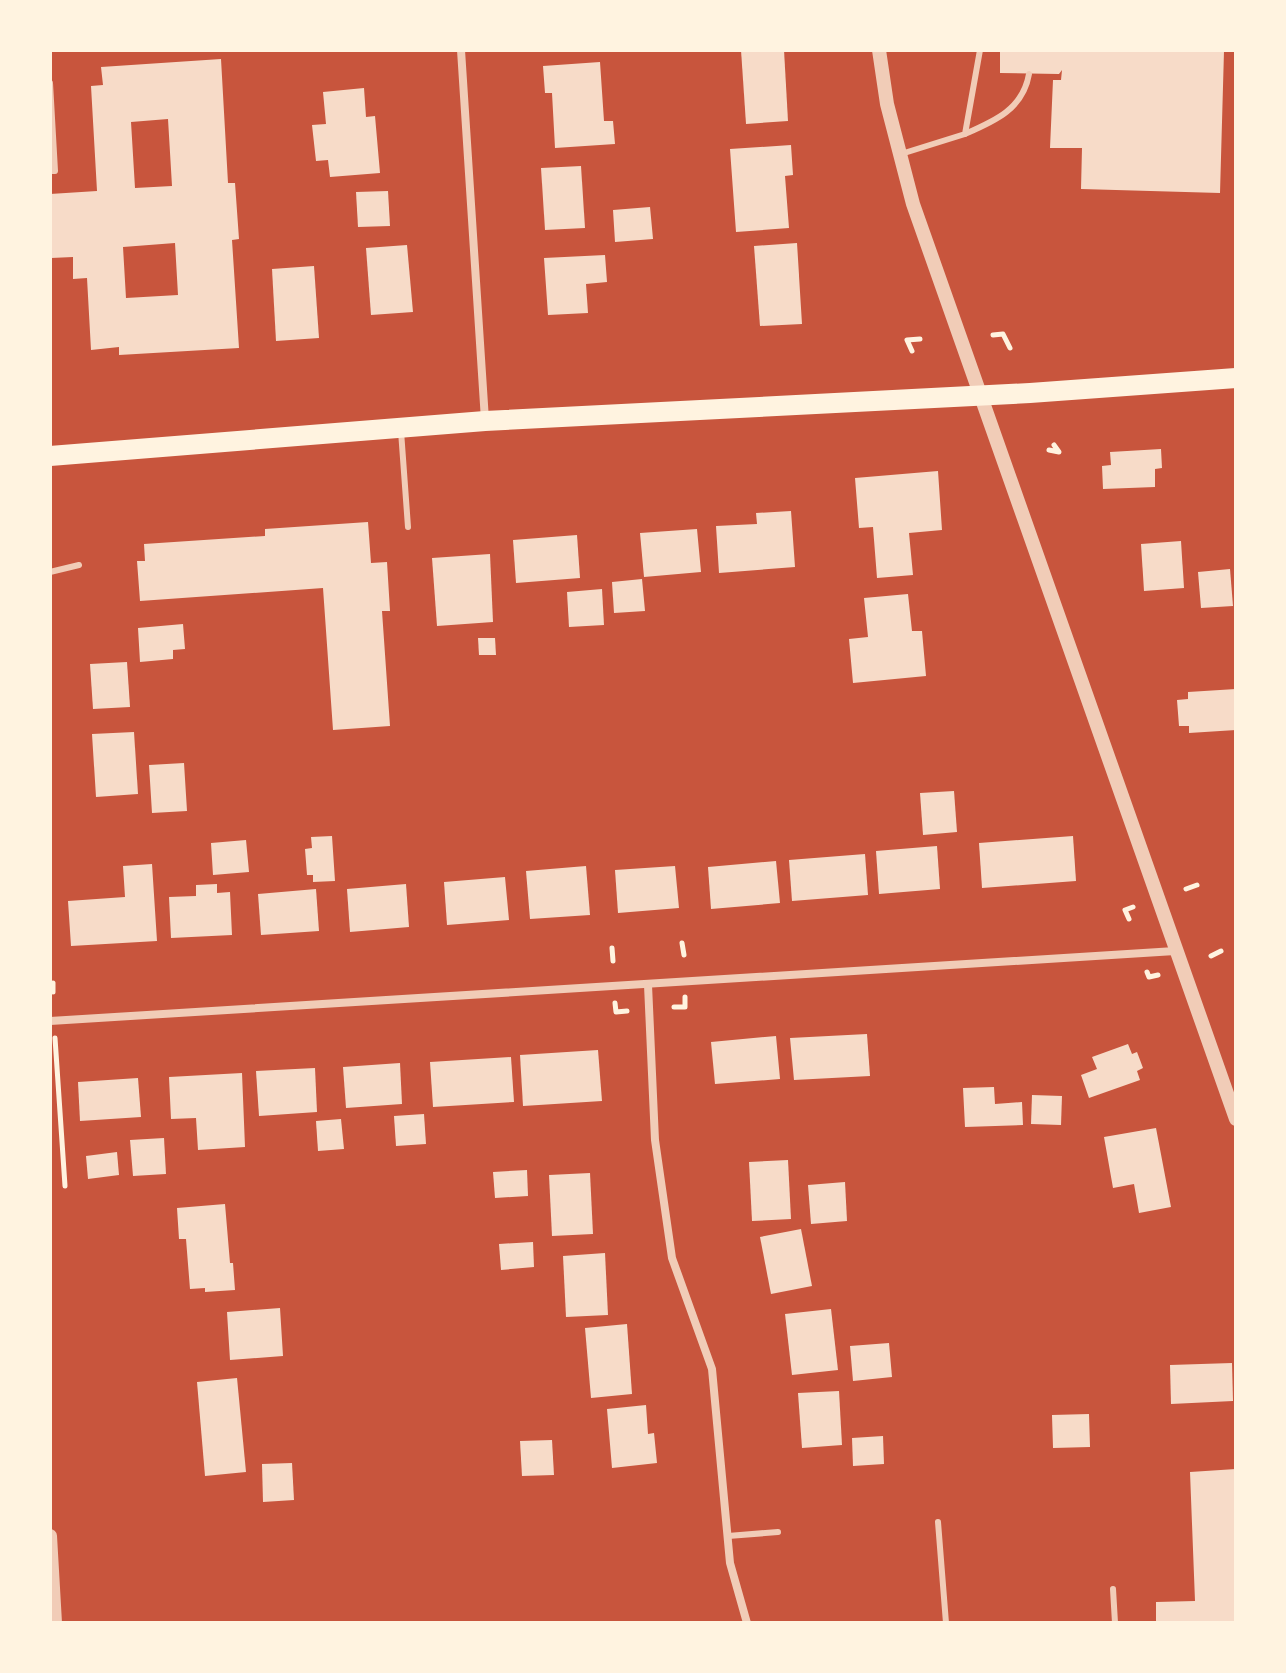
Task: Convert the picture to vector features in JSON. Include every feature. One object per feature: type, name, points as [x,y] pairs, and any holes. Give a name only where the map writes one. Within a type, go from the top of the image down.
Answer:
[{"type":"main road","points":[[50,456],[485,421],[1236,378]]},
{"type":"street","points":[[461,50],[485,421]]},
{"type":"street","points":[[879,50],[887,104],[913,204],[1236,1119]]},
{"type":"street","points":[[50,1021],[1175,951]]},
{"type":"street","points":[[648,985],[655,1140],[672,1258],[712,1369],[730,1563],[747,1623]]},
{"type":"street","points":[[50,1536],[55,1623]]},
{"type":"lane","points":[[965,134],[980,50]]},
{"type":"lane","points":[[900,154],[965,134],[995,121],[1016,104],[1026,88],[1029,74]]},
{"type":"lane","points":[[50,83],[55,171],[50,171]]},
{"type":"lane","points":[[401,428],[408,527]]},
{"type":"lane","points":[[50,572],[79,565]]},
{"type":"lane","points":[[938,1522],[946,1623]]},
{"type":"lane","points":[[728,1536],[778,1532]]},
{"type":"lane","points":[[1113,1589],[1115,1623]]},
{"type":"path","points":[[993,335],[1003,334],[1010,348]]},
{"type":"path","points":[[912,351],[907,340],[920,339]]},
{"type":"path","points":[[1186,889],[1197,885]]},
{"type":"path","points":[[1129,919],[1125,910],[1133,907]]},
{"type":"path","points":[[682,943],[684,955]]},
{"type":"path","points":[[612,948],[613,961]]},
{"type":"path","points":[[1211,956],[1221,951]]},
{"type":"path","points":[[53,983],[53,992]]},
{"type":"path","points":[[674,1007],[685,1007],[685,996]]},
{"type":"path","points":[[615,1002],[616,1012],[627,1011]]},
{"type":"path","points":[[55,1037],[65,1186]]},
{"type":"building","points":[[741,50],[784,50],[788,121],[746,124]]},
{"type":"building","points":[[1000,50],[1224,51],[1220,193],[1081,189],[1082,148],[1050,148],[1053,80],[1061,80],[1062,70],[1059,74],[1000,73]]},
{"type":"building","points":[[221,59],[228,183],[235,183],[239,239],[232,240],[239,348],[119,355],[119,347],[91,350],[87,278],[73,279],[73,257],[51,258],[50,194],[97,191],[91,86],[103,85],[101,67]],"holes":[[[168,119],[172,186],[135,188],[131,122]],[[175,243],[178,295],[126,298],[123,247]]]},
{"type":"building","points":[[600,62],[604,121],[613,121],[615,144],[555,148],[552,93],[545,93],[543,66]]},
{"type":"building","points":[[364,88],[366,117],[375,116],[380,173],[330,177],[328,160],[316,161],[312,125],[326,124],[323,92]]},
{"type":"building","points":[[791,145],[793,175],[785,176],[789,228],[736,232],[730,149]]},
{"type":"building","points":[[581,166],[585,228],[545,230],[541,168]]},
{"type":"building","points":[[388,191],[390,226],[358,227],[356,192]]},
{"type":"building","points":[[650,207],[653,239],[615,242],[613,210]]},
{"type":"building","points":[[797,243],[802,324],[760,326],[754,246]]},
{"type":"building","points":[[407,245],[413,312],[371,315],[366,248]]},
{"type":"building","points":[[605,255],[607,282],[586,284],[588,313],[548,315],[544,258]]},
{"type":"building","points":[[314,266],[319,338],[276,341],[272,269]]},
{"type":"building","points":[[1161,449],[1162,468],[1155,469],[1155,487],[1103,489],[1102,466],[1111,465],[1110,452]]},
{"type":"building","points":[[938,471],[942,530],[909,533],[913,575],[877,578],[873,527],[859,528],[855,478]]},
{"type":"building","points":[[791,511],[795,567],[719,573],[716,526],[757,524],[756,513]]},
{"type":"building","points":[[368,522],[371,563],[387,562],[390,611],[382,611],[390,726],[333,730],[323,588],[140,601],[137,561],[145,561],[144,544],[265,536],[265,529]]},
{"type":"building","points":[[697,529],[701,572],[644,577],[640,533]]},
{"type":"building","points":[[577,535],[580,578],[516,583],[513,540]]},
{"type":"building","points":[[1181,541],[1184,588],[1144,591],[1141,544]]},
{"type":"building","points":[[490,554],[493,622],[437,626],[432,558]]},
{"type":"building","points":[[1230,569],[1233,606],[1201,608],[1198,572]]},
{"type":"building","points":[[642,579],[645,611],[614,613],[612,582]]},
{"type":"building","points":[[602,589],[604,625],[569,627],[567,592]]},
{"type":"building","points":[[908,594],[912,631],[922,631],[926,676],[853,683],[849,639],[868,637],[864,598]]},
{"type":"building","points":[[183,624],[185,649],[173,650],[173,659],[140,662],[138,628]]},
{"type":"building","points":[[478,638],[495,638],[496,655],[479,655]]},
{"type":"building","points":[[127,662],[130,707],[93,709],[90,664]]},
{"type":"building","points":[[1236,689],[1236,730],[1189,733],[1189,726],[1179,726],[1177,700],[1188,699],[1188,692]]},
{"type":"building","points":[[134,732],[138,794],[96,797],[92,734]]},
{"type":"building","points":[[184,763],[187,811],[152,813],[149,765]]},
{"type":"building","points":[[954,791],[957,832],[923,835],[920,793]]},
{"type":"building","points":[[332,836],[335,881],[313,882],[313,875],[307,875],[305,849],[312,848],[311,837]]},
{"type":"building","points":[[1073,836],[1076,881],[982,888],[979,843]]},
{"type":"building","points":[[246,840],[249,872],[213,875],[211,843]]},
{"type":"building","points":[[937,846],[940,889],[879,894],[876,851]]},
{"type":"building","points":[[865,854],[868,895],[792,901],[789,860]]},
{"type":"building","points":[[776,861],[780,903],[711,909],[708,867]]},
{"type":"building","points":[[152,864],[157,941],[71,946],[68,901],[125,897],[123,866]]},
{"type":"building","points":[[586,866],[590,915],[530,919],[526,871]]},
{"type":"building","points":[[675,866],[679,908],[618,913],[615,870]]},
{"type":"building","points":[[505,877],[509,920],[447,925],[444,882]]},
{"type":"building","points":[[217,884],[217,893],[230,892],[232,935],[171,938],[169,897],[196,896],[196,885]]},
{"type":"building","points":[[406,884],[409,927],[350,932],[347,889]]},
{"type":"building","points":[[316,889],[319,931],[261,935],[258,894]]},
{"type":"building","points":[[867,1034],[870,1076],[794,1080],[790,1038]]},
{"type":"building","points":[[776,1036],[780,1079],[715,1084],[711,1042]]},
{"type":"building","points":[[1128,1044],[1132,1054],[1137,1052],[1143,1068],[1137,1071],[1140,1080],[1089,1098],[1081,1075],[1097,1069],[1092,1057]]},
{"type":"building","points":[[598,1050],[602,1101],[523,1106],[520,1055]]},
{"type":"building","points":[[511,1057],[514,1102],[433,1107],[430,1062]]},
{"type":"building","points":[[400,1063],[402,1104],[346,1108],[343,1067]]},
{"type":"building","points":[[315,1068],[317,1112],[259,1116],[256,1071]]},
{"type":"building","points":[[242,1073],[245,1147],[198,1150],[196,1118],[171,1119],[169,1077]]},
{"type":"building","points":[[138,1078],[141,1117],[80,1121],[78,1082]]},
{"type":"building","points":[[994,1087],[995,1104],[1022,1102],[1023,1125],[965,1127],[963,1088]]},
{"type":"building","points":[[1032,1095],[1062,1096],[1061,1125],[1031,1124]]},
{"type":"building","points":[[424,1114],[426,1144],[396,1146],[394,1116]]},
{"type":"building","points":[[341,1119],[344,1149],[318,1151],[316,1121]]},
{"type":"building","points":[[1156,1128],[1171,1207],[1139,1213],[1134,1184],[1113,1188],[1104,1137]]},
{"type":"building","points":[[164,1138],[166,1174],[133,1176],[130,1140]]},
{"type":"building","points":[[117,1152],[119,1175],[88,1179],[86,1156]]},
{"type":"building","points":[[788,1160],[791,1219],[752,1221],[749,1162]]},
{"type":"building","points":[[527,1170],[528,1196],[495,1198],[493,1172]]},
{"type":"building","points":[[590,1173],[593,1234],[552,1236],[549,1175]]},
{"type":"building","points":[[845,1182],[847,1221],[811,1224],[808,1185]]},
{"type":"building","points":[[225,1204],[235,1290],[205,1292],[205,1288],[190,1289],[186,1239],[179,1239],[177,1208]]},
{"type":"building","points":[[801,1229],[812,1286],[771,1294],[760,1237]]},
{"type":"building","points":[[533,1242],[534,1267],[501,1270],[499,1244]]},
{"type":"building","points":[[605,1253],[608,1315],[566,1317],[563,1256]]},
{"type":"building","points":[[280,1308],[283,1356],[230,1360],[227,1312]]},
{"type":"building","points":[[831,1309],[838,1370],[792,1375],[785,1314]]},
{"type":"building","points":[[627,1324],[632,1394],[591,1398],[585,1328]]},
{"type":"building","points":[[889,1343],[892,1377],[853,1381],[850,1346]]},
{"type":"building","points":[[1232,1363],[1233,1401],[1171,1404],[1170,1365]]},
{"type":"building","points":[[237,1378],[246,1472],[205,1476],[197,1382]]},
{"type":"building","points":[[839,1391],[842,1445],[802,1448],[798,1393]]},
{"type":"building","points":[[646,1405],[648,1434],[654,1433],[657,1463],[612,1468],[607,1409]]},
{"type":"building","points":[[1089,1414],[1090,1447],[1053,1448],[1052,1415]]},
{"type":"building","points":[[883,1436],[884,1464],[853,1466],[852,1438]]},
{"type":"building","points":[[552,1440],[554,1475],[522,1476],[520,1441]]},
{"type":"building","points":[[292,1463],[294,1500],[263,1502],[262,1464]]},
{"type":"building","points":[[1236,1469],[1236,1623],[1156,1623],[1156,1602],[1195,1601],[1190,1472]]}]
